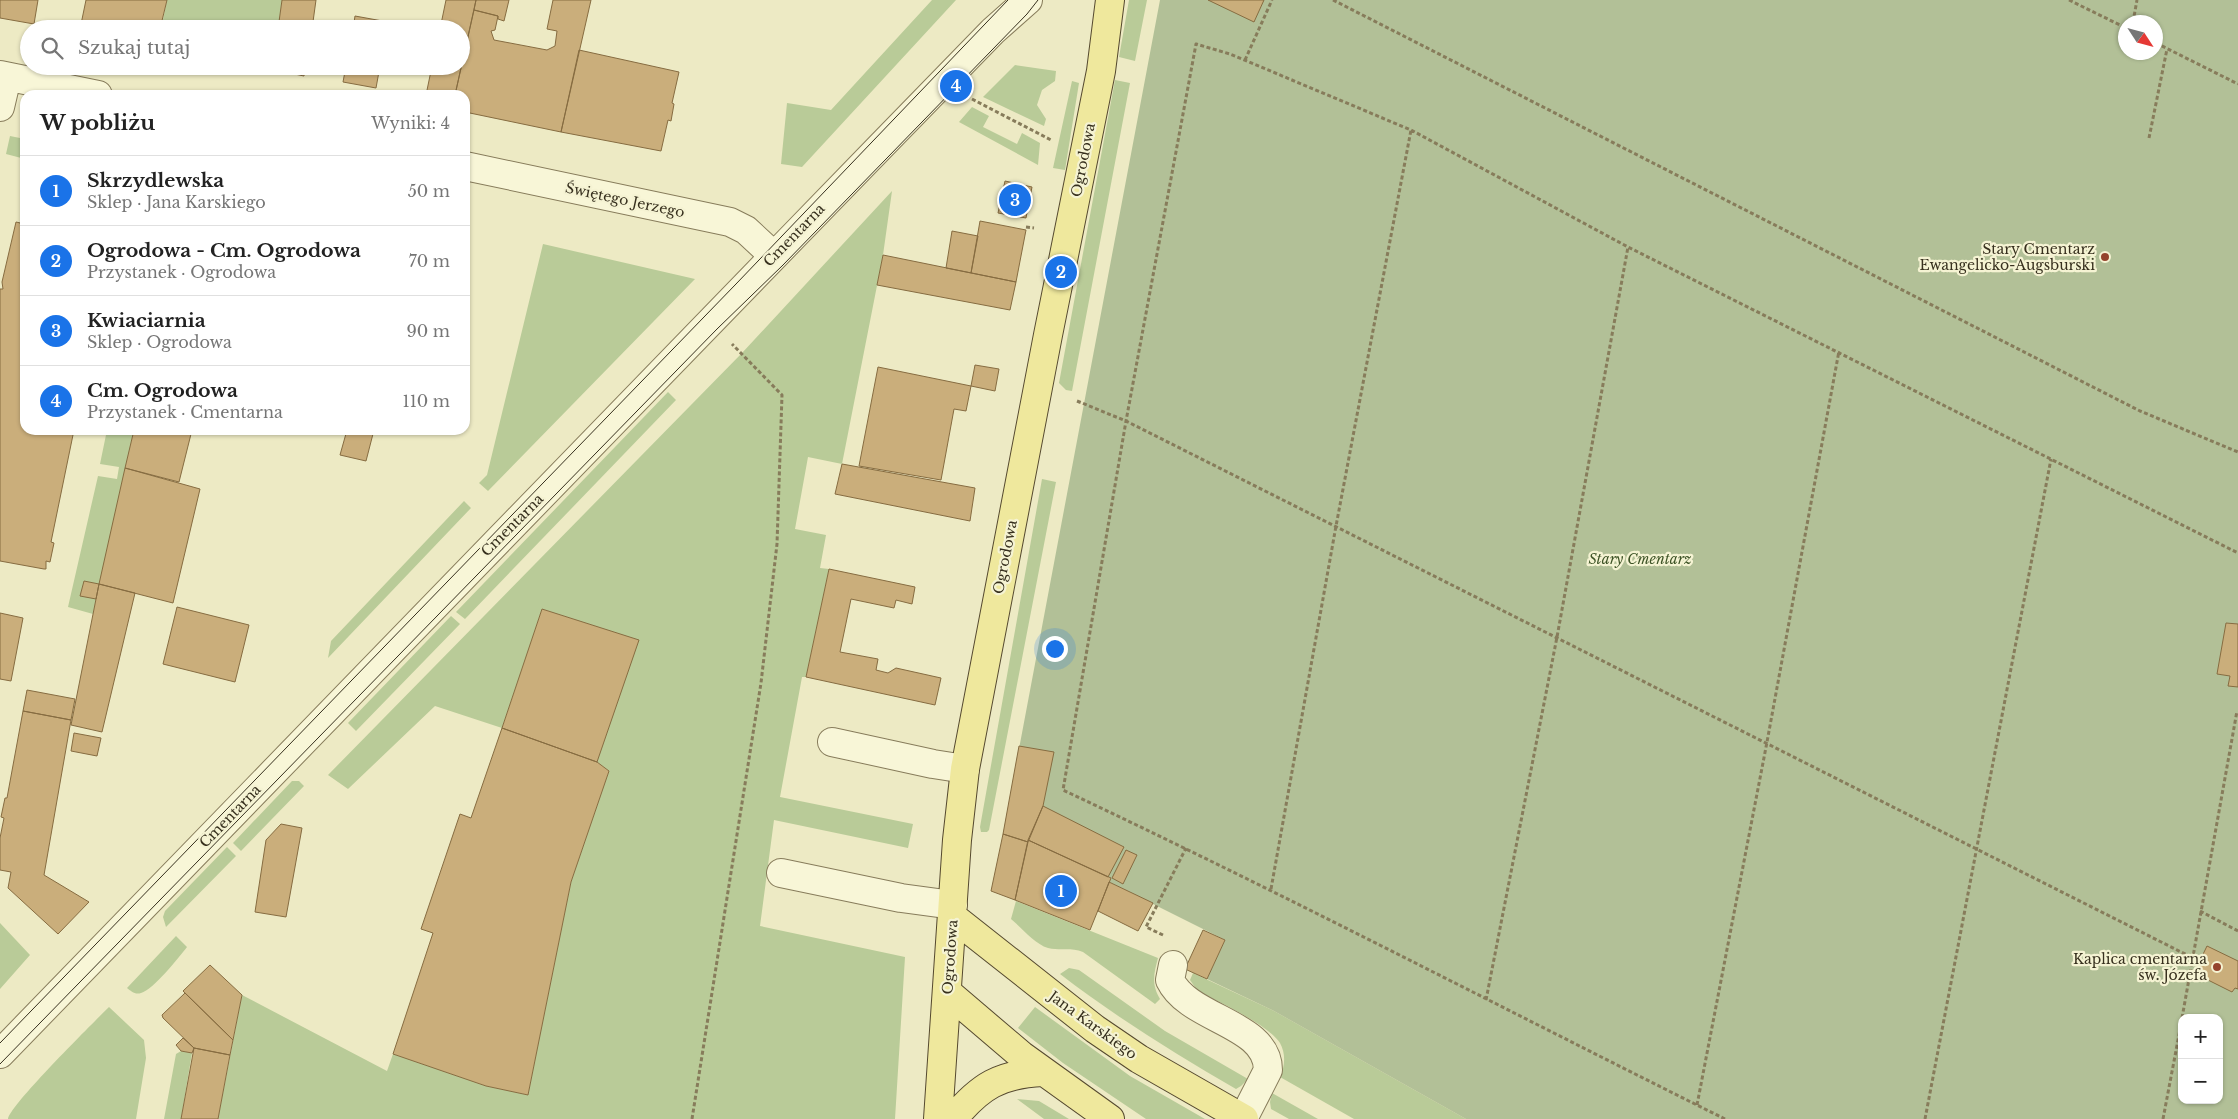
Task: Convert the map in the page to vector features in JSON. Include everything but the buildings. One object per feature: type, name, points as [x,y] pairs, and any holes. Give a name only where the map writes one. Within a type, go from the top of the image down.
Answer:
[{"type":"main road","name":"Ogrodowa","points":[[938,1119],[959,818],[965,769],[1048,335],[1101,71],[1110,0]]},
{"type":"main road","name":"Jana Karskiego","points":[[953,911],[1095,1029],[1139,1059],[1243,1119]]},
{"type":"main road","points":[[948,992],[1043,1072],[1110,1119]]},
{"type":"main road","points":[[954,1119],[971,1098],[989,1085],[1003,1078],[1021,1073],[1043,1072]]},
{"type":"street","name":"Cmentarna","points":[[0,1054],[710,321],[993,31],[1028,0]]},
{"type":"street","points":[[0,107],[3,76],[73,90]]},
{"type":"street","name":"Świętego Jerzego","points":[[470,167],[730,222],[746,230],[774,256]]},
{"type":"street","points":[[832,742],[965,769]]},
{"type":"street","points":[[781,872],[953,911]]},
{"type":"street","points":[[1173,965],[1170,980],[1176,992],[1185,1000],[1246,1034],[1258,1043],[1264,1052],[1268,1061],[1268,1070],[1243,1119]]},
{"type":"path","points":[[1245,60],[1272,0]]},
{"type":"path","points":[[1333,0],[2140,411],[2238,452]]},
{"type":"path","points":[[2069,0],[2118,24]]},
{"type":"path","points":[[2135,15],[2138,0]]},
{"type":"path","points":[[1725,1119],[1271,890],[1063,790],[1126,421],[1196,44],[1245,60],[1411,130],[1628,247],[1839,351],[2238,553]]},
{"type":"path","points":[[2163,47],[2238,84]]},
{"type":"path","points":[[2149,138],[2167,49]]},
{"type":"path","points":[[969,97],[1051,140]]},
{"type":"path","points":[[1271,890],[1336,526],[1411,130]]},
{"type":"path","points":[[1026,227],[1034,228]]},
{"type":"path","points":[[1486,1000],[1557,637],[1628,247]]},
{"type":"path","points":[[692,1119],[761,683],[777,544],[782,395],[710,321]]},
{"type":"path","points":[[1697,1105],[1767,742],[1839,351]]},
{"type":"path","points":[[1077,401],[1126,421],[1978,848],[2193,958]]},
{"type":"path","points":[[1924,1119],[1978,848],[2051,460]]},
{"type":"path","points":[[2183,1014],[2237,711]]},
{"type":"path","points":[[1146,927],[1186,848]]},
{"type":"path","points":[[2200,911],[2238,931]]},
{"type":"path","points":[[2163,1119],[2178,1039]]},
{"type":"green space","points":[[167,0],[282,0],[279,20],[163,20]]},
{"type":"green space","points":[[932,0],[956,0],[802,167],[781,164],[787,103],[831,110]]},
{"type":"green space","points":[[1129,0],[1147,0],[1135,61],[1119,57]]},
{"type":"green space","name":"Stary Cmentarz","points":[[1160,0],[2238,0],[2238,1119],[1466,1119],[1274,1011],[1207,979],[1225,940],[1109,882],[1003,834]]},
{"type":"green space","points":[[1015,65],[1056,71],[1055,81],[1042,90],[1037,105],[1046,119],[1044,126],[983,97]]},
{"type":"green space","points":[[1115,80],[1130,83],[1072,391],[1066,390],[1059,383]]},
{"type":"green space","points":[[1072,81],[1079,83],[1065,170],[1053,168]]},
{"type":"green space","points":[[972,107],[989,116],[983,127],[1017,144],[1022,133],[1040,143],[1038,165],[959,122]]},
{"type":"green space","points":[[10,136],[20,138],[20,158],[6,154]]},
{"type":"green space","points":[[892,191],[883,255],[842,464],[808,457],[795,529],[826,535],[820,568],[829,569],[806,677],[802,677],[780,797],[913,824],[908,848],[774,820],[760,926],[905,957],[895,1119],[218,1119],[242,995],[387,1071],[393,1054],[486,1086],[528,1095],[571,882],[609,771],[597,762],[638,640],[542,609],[502,728],[435,706],[348,789],[328,775],[742,353]]},
{"type":"green space","points":[[543,244],[695,279],[488,491],[479,483],[487,475]]},
{"type":"green space","points":[[668,392],[676,400],[465,619],[456,612]]},
{"type":"green space","points":[[106,435],[133,435],[93,614],[68,607],[98,476],[117,479],[119,467],[100,464]]},
{"type":"green space","points":[[1042,479],[1056,482],[989,830],[981,832],[980,827]]},
{"type":"green space","points":[[464,501],[471,508],[328,658],[331,641]]},
{"type":"green space","points":[[451,616],[460,624],[356,731],[348,723]]},
{"type":"green space","points":[[292,781],[299,781],[304,786],[241,851],[233,843]]},
{"type":"green space","points":[[227,847],[236,856],[166,927],[163,917],[165,911]]},
{"type":"green space","points":[[1016,901],[1158,958],[1154,983],[1160,999],[1155,1004],[1083,952],[1048,948],[1038,943],[1011,919]]},
{"type":"green space","points":[[0,923],[30,955],[0,989]]},
{"type":"green space","points":[[176,936],[187,947],[166,973],[146,991],[141,993],[135,993],[127,988]]},
{"type":"green space","points":[[1069,968],[1079,970],[1165,1031],[1248,1079],[1236,1089],[1168,1049],[1060,974]]},
{"type":"green space","points":[[1193,973],[1274,1011],[1466,1119],[1354,1119],[1280,1077],[1284,1060],[1280,1043],[1254,1021],[1197,990],[1190,980]]},
{"type":"green space","points":[[109,1007],[144,1040],[146,1058],[136,1119],[8,1119],[22,1098]]},
{"type":"green space","points":[[1035,1007],[1130,1076],[1205,1119],[1146,1119],[1063,1063],[1018,1028]]},
{"type":"green space","points":[[181,1051],[192,1053],[181,1119],[164,1119],[176,1054]]},
{"type":"green space","points":[[1272,1093],[1318,1119],[1289,1119],[1271,1109]]},
{"type":"green space","points":[[1017,1099],[1039,1101],[1069,1119],[1044,1119]]},
{"type":"tram line","points":[[0,1043],[736,284],[1008,0]]},
{"type":"tram line","points":[[0,1064],[717,329],[783,265],[1027,14],[1038,0]]},
{"type":"place","name":"Cm. Ogrodowa","points":[[956,86]]},
{"type":"place","name":"Kwiaciarnia","points":[[1015,200]]},
{"type":"place","name":"Stary Cmentarz Ewangelicko-Augsburski","points":[[2105,257]]},
{"type":"place","name":"Ogrodowa - Cm. Ogrodowa","points":[[1061,272]]},
{"type":"place","name":"Skrzydlewska","points":[[1061,891]]},
{"type":"place","name":"Kaplica cmentarna św. Józefa","points":[[2217,967]]}]
